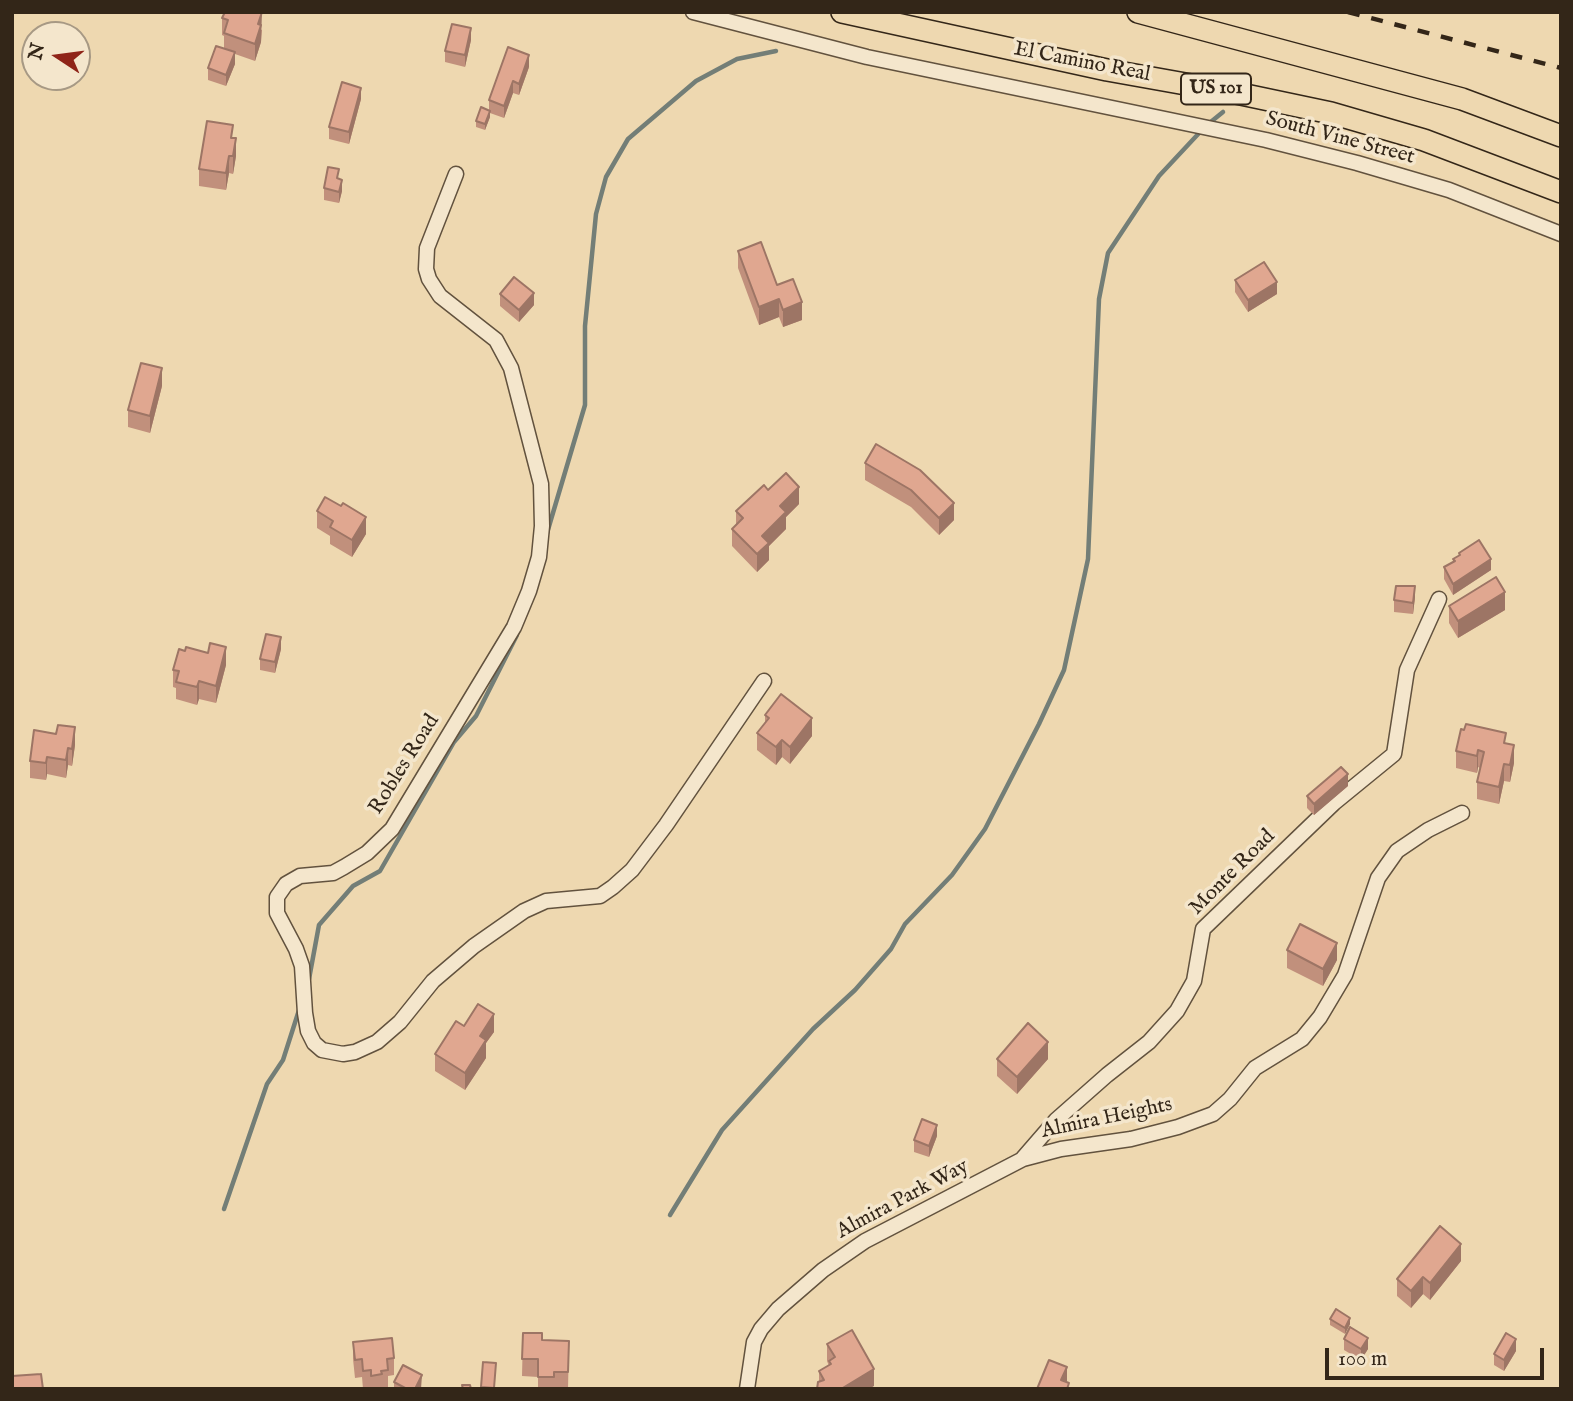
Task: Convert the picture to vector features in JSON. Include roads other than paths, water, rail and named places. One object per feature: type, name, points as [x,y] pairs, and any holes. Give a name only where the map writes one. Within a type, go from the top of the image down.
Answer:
[{"type":"highway","name":"El Camino Real","points":[[842,12],[1094,67],[1331,113],[1424,140],[1561,192]]},
{"type":"highway","name":"US 101","points":[[1138,12],[1462,99],[1561,136]]},
{"type":"street","name":"South Vine Street","points":[[693,12],[813,45],[1209,128],[1357,163],[1449,190],[1561,234]]},
{"type":"street","name":"Robles Road","points":[[456,174],[427,248],[426,269],[440,296],[496,340],[511,368],[541,484],[540,557],[514,627],[392,829],[367,853],[344,867],[333,873],[300,876],[286,884],[277,897],[277,913],[302,966],[304,1013],[314,1043],[323,1050],[343,1054],[355,1052],[377,1042],[400,1022],[433,981],[474,946],[524,911],[546,901],[600,896],[613,887],[632,870],[666,825],[764,681]]},
{"type":"street","name":"Monte Road","points":[[1023,1159],[1056,1120],[1149,1042],[1177,1012],[1194,981],[1203,929],[1334,803],[1394,754],[1407,670],[1438,599]]},
{"type":"street","name":"Almira Heights","points":[[1023,1159],[1061,1149],[1131,1139],[1178,1127],[1213,1114],[1230,1099],[1255,1068],[1302,1039],[1320,1017],[1345,975],[1378,878],[1397,851],[1428,830],[1462,813]]},
{"type":"street","name":"Almira Park Way","points":[[747,1389],[754,1342],[761,1329],[778,1309],[823,1270],[865,1241],[1023,1159]]},
{"type":"waterway","points":[[547,533],[585,405],[585,326],[596,214],[606,177],[628,139],[696,81],[737,59],[776,51]]},
{"type":"waterway","points":[[1207,125],[1223,112]]},
{"type":"waterway","points":[[670,1215],[722,1130],[813,1029],[855,990],[891,949],[905,924],[952,875],[985,829],[1039,724],[1064,670],[1088,559],[1099,299],[1108,253],[1159,176],[1201,131]]},
{"type":"waterway","points":[[309,979],[319,925],[353,886],[380,871],[454,742],[476,716],[517,635]]},
{"type":"waterway","points":[[224,1209],[267,1084],[283,1060],[300,1007]]},
{"type":"railway","points":[[1348,12],[1561,68]]}]
